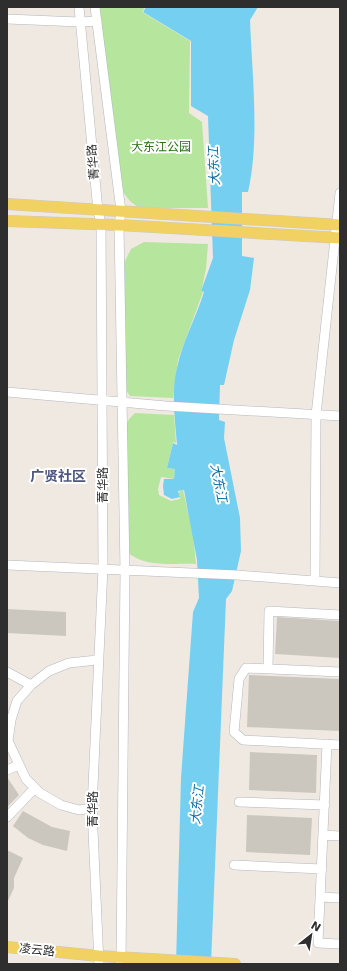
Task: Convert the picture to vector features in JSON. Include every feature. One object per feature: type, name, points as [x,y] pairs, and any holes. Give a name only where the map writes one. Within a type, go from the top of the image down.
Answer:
[{"type":"main road","points":[[7,204],[98,211],[121,211],[338,225]]},
{"type":"main road","points":[[7,221],[101,224],[338,238]]},
{"type":"main road","name":"凌云路","points":[[7,947],[99,960],[175,960],[235,964]]},
{"type":"street","name":"菁华路","points":[[79,7],[98,211],[101,224],[103,568],[97,660],[92,808],[99,960]]},
{"type":"street","points":[[95,7],[121,211],[119,225],[125,571],[121,960]]},
{"type":"street","points":[[7,19],[80,22],[97,21]]},
{"type":"street","points":[[315,581],[316,415],[338,238],[340,193]]},
{"type":"street","points":[[7,392],[166,406],[340,416]]},
{"type":"street","points":[[7,565],[237,575],[340,583]]},
{"type":"street","points":[[268,669],[270,611],[340,615]]},
{"type":"street","points":[[92,808],[79,810],[61,805],[40,793],[26,779],[8,738],[11,708],[31,684],[49,671],[69,663],[97,660]]},
{"type":"street","points":[[340,672],[246,668],[239,679],[234,732],[243,740],[340,745]]},
{"type":"street","points":[[7,672],[31,684]]},
{"type":"street","points":[[328,744],[318,943],[340,944]]},
{"type":"street","points":[[7,770],[19,765]]},
{"type":"street","points":[[7,817],[35,788]]},
{"type":"street","points":[[239,802],[325,805]]},
{"type":"street","points":[[323,835],[340,836]]},
{"type":"street","points":[[234,865],[322,869]]},
{"type":"street","points":[[320,897],[340,898]]},
{"type":"green space","name":"大东江公园","points":[[99,7],[145,7],[142,12],[190,41],[189,113],[202,122],[208,208],[139,208],[130,201],[123,192]]},
{"type":"green space","points":[[144,242],[208,244],[206,269],[201,292],[203,292],[178,360],[173,398],[130,396],[126,390],[124,263],[131,249]]},
{"type":"green space","points":[[135,413],[174,415],[176,443],[173,442],[167,468],[175,469],[174,479],[161,477],[158,489],[159,495],[171,501],[180,499],[179,492],[183,490],[193,534],[196,564],[151,563],[134,557],[127,552],[125,427],[129,419]]},
{"type":"water","name":"大东江","points":[[146,7],[258,7],[250,20],[254,107],[254,151],[248,192],[242,192],[242,256],[254,258],[250,290],[234,340],[224,385],[220,385],[219,420],[225,422],[224,438],[240,518],[241,551],[232,591],[226,599],[211,964],[176,964],[181,778],[193,612],[199,598],[197,560],[184,490],[178,491],[180,497],[172,499],[164,495],[163,486],[164,479],[174,479],[175,469],[167,468],[173,443],[177,445],[174,396],[175,377],[185,341],[204,292],[201,291],[213,258],[208,116],[191,106],[191,41],[143,12]]},
{"type":"building","points":[[7,609],[66,612],[66,636],[7,633]]},
{"type":"building","points":[[277,617],[340,621],[340,658],[275,654]]},
{"type":"building","points":[[249,675],[340,679],[340,731],[247,727]]},
{"type":"building","points":[[250,752],[317,755],[316,793],[249,790]]},
{"type":"building","points":[[7,777],[19,795],[7,807]]},
{"type":"building","points":[[23,811],[52,827],[70,831],[67,851],[43,845],[28,838],[13,826]]},
{"type":"building","points":[[247,815],[312,818],[310,855],[246,852]]},
{"type":"building","points":[[7,850],[23,858],[14,878],[14,888],[7,903]]},
{"type":"district","name":"广贤社区","points":[[58,476]]}]
